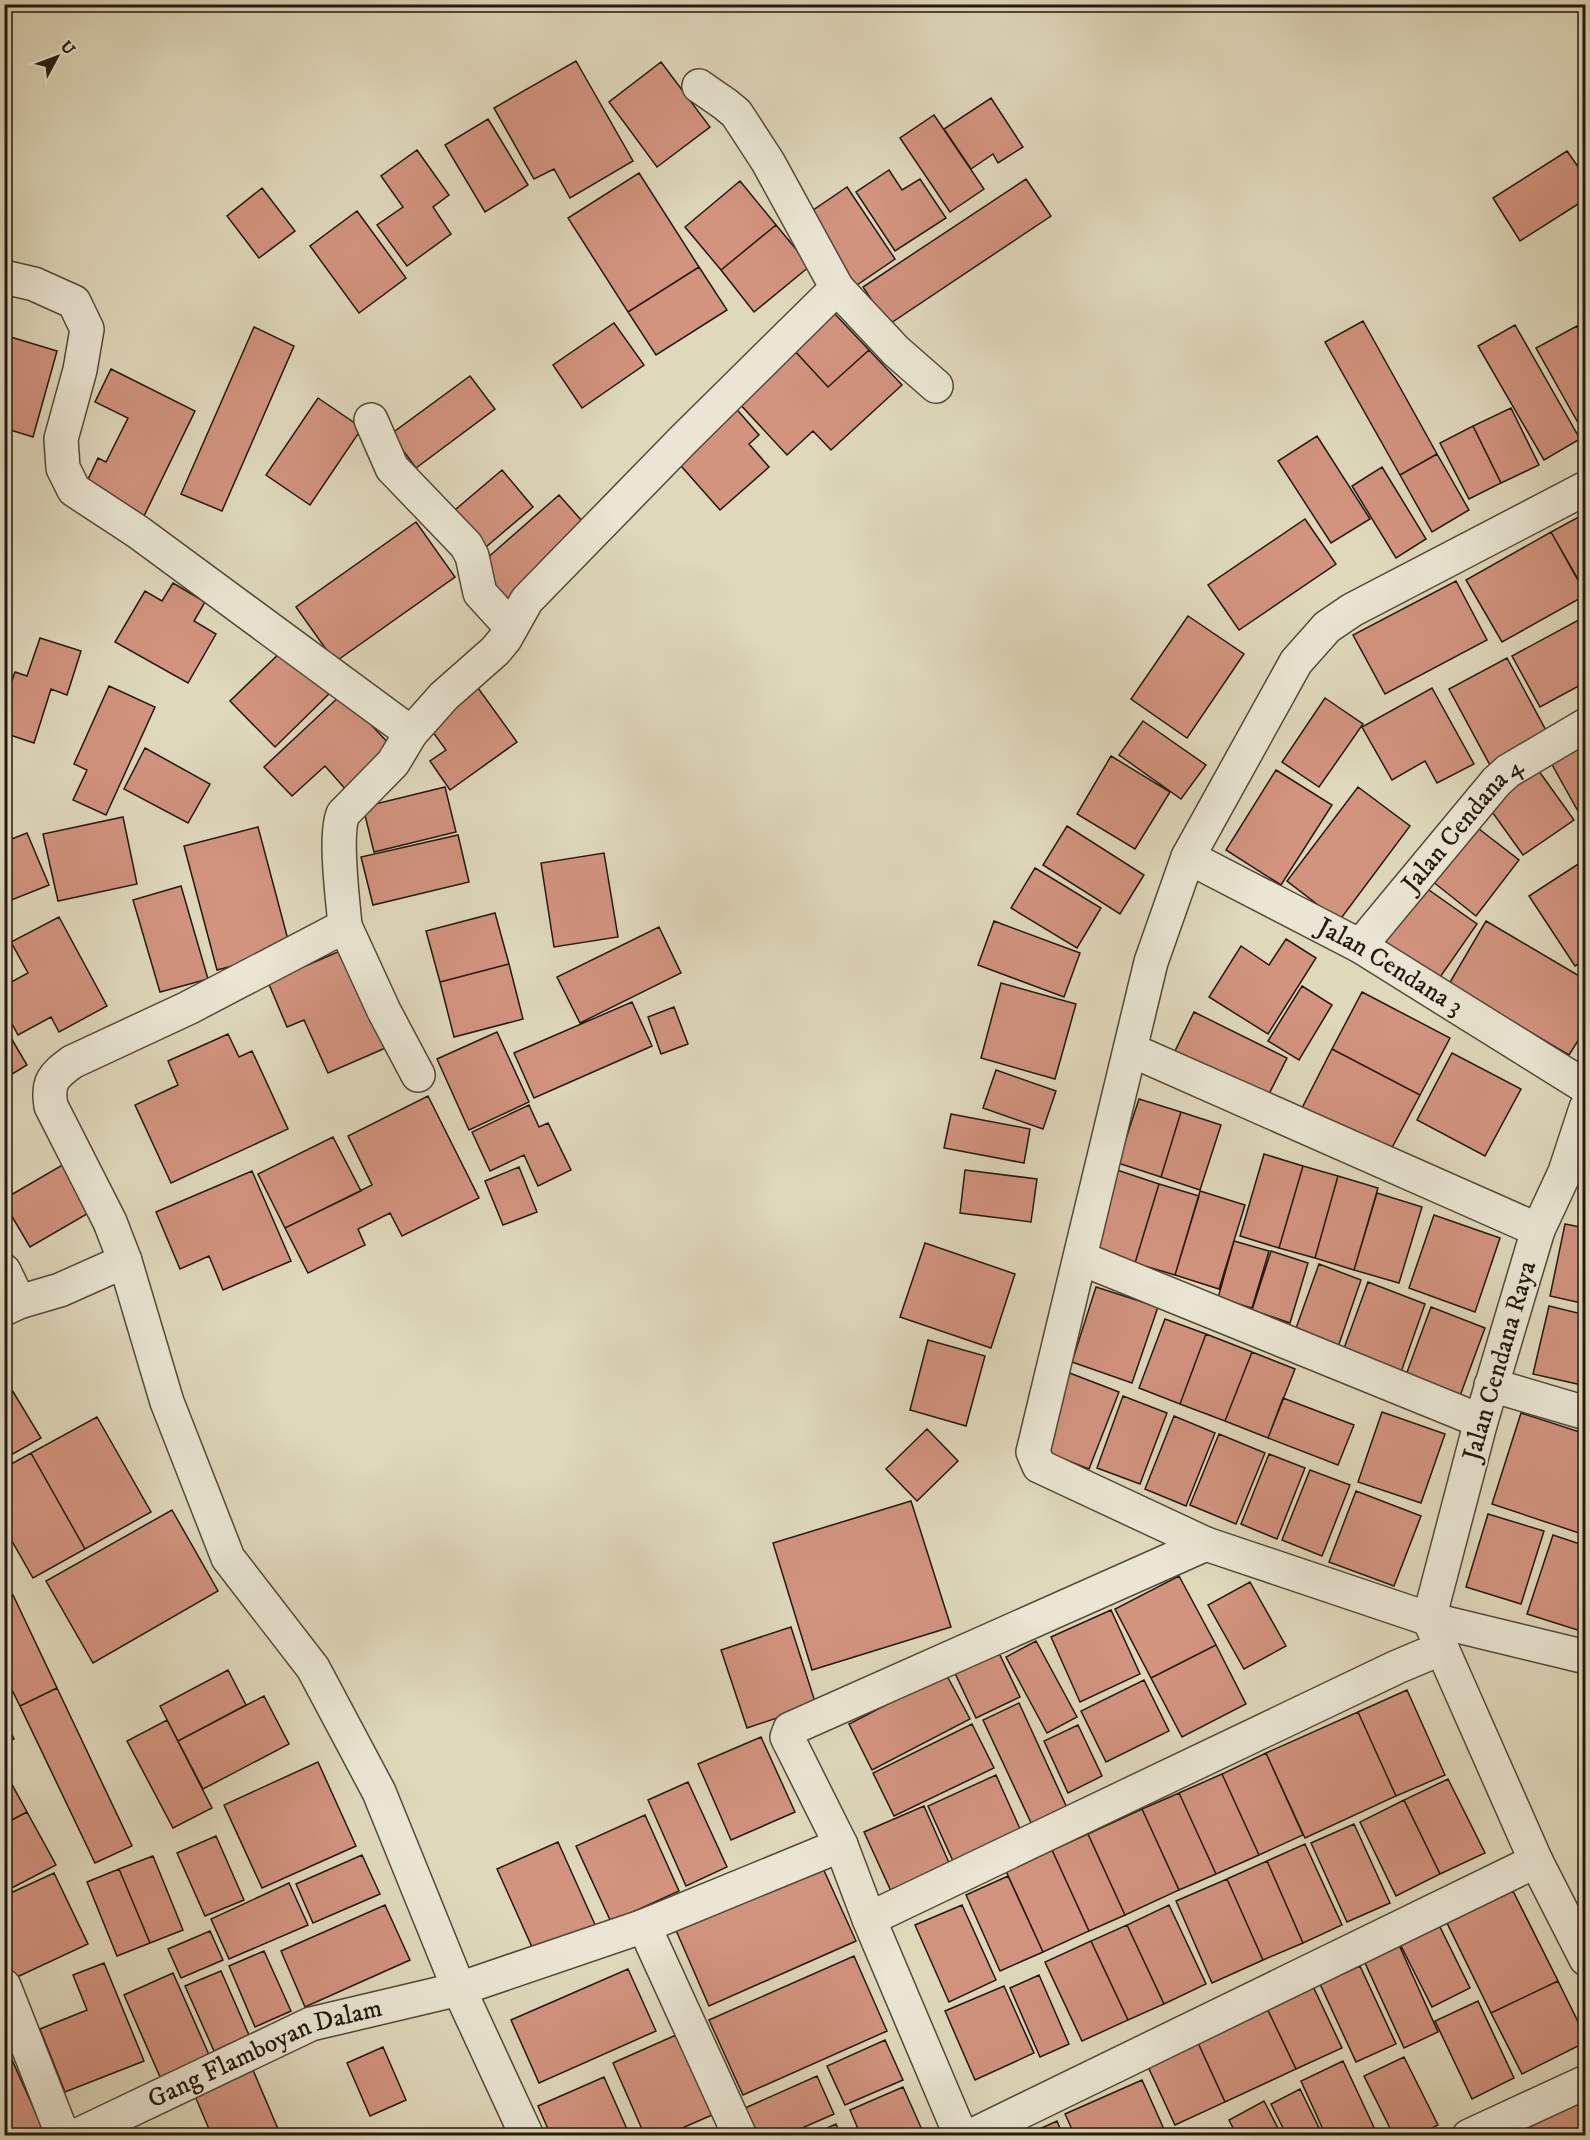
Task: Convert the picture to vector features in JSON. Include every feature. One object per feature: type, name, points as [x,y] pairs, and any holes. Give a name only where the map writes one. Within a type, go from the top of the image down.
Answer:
[{"type":"street","points":[[699,86],[736,113],[768,162],[837,288],[896,351],[936,386]]},
{"type":"street","points":[[4,277],[34,284],[74,302],[87,329],[80,370],[61,439],[63,468],[74,490],[138,532],[411,733]]},
{"type":"street","points":[[418,1075],[384,1011],[345,926],[340,863],[340,822],[343,814],[393,763],[411,733],[444,696],[495,651],[505,639],[510,626],[527,600],[684,439],[837,288]]},
{"type":"street","points":[[371,420],[392,468],[466,545],[472,556],[480,593],[510,626]]},
{"type":"street","points":[[1586,488],[1352,610],[1327,627],[1296,662],[1188,857],[1151,962],[1033,1452],[1039,1466],[1206,1544],[1436,1633],[1586,1658]]},
{"type":"street","name":"Jalan Cendana 4","points":[[1360,946],[1496,782],[1508,771],[1586,725]]},
{"type":"street","name":"Jalan Cendana 3","points":[[1188,857],[1360,946],[1586,1087]]},
{"type":"street","points":[[345,926],[188,1008],[72,1062],[56,1074],[49,1091],[51,1106],[110,1222],[167,1402],[228,1558],[313,1668],[379,1792],[459,1989],[527,2136]]},
{"type":"street","points":[[1131,1050],[1538,1230]]},
{"type":"street","name":"Jalan Cendana Raya","points":[[1436,1633],[1481,1421],[1491,1385],[1538,1230],[1575,1175],[1586,1108]]},
{"type":"street","points":[[1080,1258],[1481,1421]]},
{"type":"street","points":[[4,1270],[12,1305],[60,1290],[124,1261]]},
{"type":"street","points":[[1491,1385],[1586,1413]]},
{"type":"street","points":[[961,2136],[869,1919],[841,1845],[787,1737],[790,1729],[1206,1544]]},
{"type":"street","points":[[1436,1633],[1536,1861],[1574,1910],[1586,1959]]},
{"type":"street","points":[[869,1919],[1397,1667],[1436,1633]]},
{"type":"street","name":"Gang Flamboyan Dalam","points":[[76,2136],[310,2024],[459,1989],[644,1926],[841,1845]]},
{"type":"street","points":[[971,2136],[1536,1861]]},
{"type":"street","points":[[644,1926],[740,2136]]},
{"type":"street","points":[[4,1986],[63,2136]]},
{"type":"street","points":[[1469,2136],[1586,2082]]},
{"type":"building","points":[[872,4],[914,4],[913,11],[872,7]]},
{"type":"building","points":[[576,61],[633,161],[570,198],[554,169],[534,179],[494,108]]},
{"type":"building","points":[[661,62],[710,127],[657,167],[609,102]]},
{"type":"building","points":[[991,98],[1023,147],[998,163],[993,154],[971,169],[944,129]]},
{"type":"building","points":[[934,115],[984,189],[950,212],[900,138]]},
{"type":"building","points":[[488,119],[528,185],[485,212],[445,145]]},
{"type":"building","points":[[417,150],[449,195],[433,207],[451,234],[407,266],[377,225],[403,207],[381,176]]},
{"type":"building","points":[[1567,151],[1586,178],[1586,199],[1520,241],[1493,198]]},
{"type":"building","points":[[889,170],[902,190],[920,179],[946,218],[895,251],[856,192]]},
{"type":"building","points":[[639,173],[699,267],[628,312],[568,218]]},
{"type":"building","points":[[1026,179],[1051,216],[888,325],[863,287]]},
{"type":"building","points":[[740,181],[776,225],[721,270],[685,227]]},
{"type":"building","points":[[847,187],[895,259],[854,287],[806,215]]},
{"type":"building","points":[[262,188],[295,231],[259,258],[227,216]]},
{"type":"building","points":[[357,211],[406,278],[359,313],[310,246]]},
{"type":"building","points":[[776,225],[810,266],[754,312],[721,270]]},
{"type":"building","points":[[699,267],[727,310],[656,355],[628,312]]},
{"type":"building","points":[[833,312],[869,350],[828,387],[793,349]]},
{"type":"building","points":[[1363,321],[1437,454],[1400,475],[1325,342]]},
{"type":"building","points":[[614,323],[644,365],[582,408],[553,365]]},
{"type":"building","points":[[1515,325],[1580,439],[1544,460],[1478,346]]},
{"type":"building","points":[[1577,326],[1586,340],[1586,437],[1536,348]]},
{"type":"building","points":[[254,327],[294,346],[222,511],[181,494]]},
{"type":"building","points":[[4,335],[57,351],[33,437],[4,428]]},
{"type":"building","points":[[793,349],[828,387],[869,350],[902,385],[831,450],[813,431],[787,455],[737,401]]},
{"type":"building","points":[[111,369],[195,411],[143,518],[84,488],[98,458],[106,462],[128,418],[95,402]]},
{"type":"building","points":[[470,376],[495,409],[416,468],[391,434]]},
{"type":"building","points":[[318,398],[362,428],[310,505],[266,475]]},
{"type":"building","points":[[733,405],[759,435],[749,444],[769,467],[720,510],[674,458]]},
{"type":"building","points":[[1511,408],[1539,465],[1501,483],[1473,426]]},
{"type":"building","points":[[1473,426],[1501,483],[1469,499],[1440,443]]},
{"type":"building","points":[[1317,436],[1370,519],[1331,543],[1278,461]]},
{"type":"building","points":[[1437,454],[1469,510],[1432,532],[1400,475]]},
{"type":"building","points":[[1382,467],[1426,539],[1396,558],[1352,486]]},
{"type":"building","points":[[502,470],[533,507],[480,552],[449,515]]},
{"type":"building","points":[[559,495],[590,530],[508,602],[477,567]]},
{"type":"building","points":[[1586,513],[1586,593],[1551,532]]},
{"type":"building","points":[[1305,519],[1336,564],[1239,630],[1208,585]]},
{"type":"building","points":[[416,522],[455,577],[335,662],[296,607]]},
{"type":"building","points":[[1551,532],[1586,595],[1502,642],[1466,580]]},
{"type":"building","points":[[1456,581],[1487,640],[1385,694],[1353,635]]},
{"type":"building","points":[[173,583],[205,602],[194,621],[216,634],[188,683],[115,642],[145,591],[162,601]]},
{"type":"building","points":[[1188,616],[1244,654],[1187,738],[1131,699]]},
{"type":"building","points":[[1586,616],[1586,682],[1540,707],[1512,656]]},
{"type":"building","points":[[40,638],[81,651],[67,695],[51,689],[34,743],[4,733],[4,704],[15,672],[27,676]]},
{"type":"building","points":[[287,646],[331,692],[275,747],[230,701]]},
{"type":"building","points":[[1507,658],[1549,736],[1491,767],[1449,689]]},
{"type":"building","points":[[109,686],[155,707],[106,815],[73,800],[87,770],[74,764]]},
{"type":"building","points":[[478,688],[517,742],[450,790],[430,761],[446,750],[427,724]]},
{"type":"building","points":[[1432,688],[1474,764],[1437,783],[1425,761],[1392,780],[1362,727]]},
{"type":"building","points":[[342,694],[393,748],[347,791],[325,766],[292,796],[264,767]]},
{"type":"building","points":[[1325,698],[1363,724],[1319,787],[1282,762]]},
{"type":"building","points":[[1143,721],[1206,765],[1181,799],[1119,755]]},
{"type":"building","points":[[1586,741],[1586,809],[1579,813],[1550,761]]},
{"type":"building","points":[[145,748],[210,784],[188,823],[124,789]]},
{"type":"building","points":[[1111,756],[1170,792],[1135,849],[1077,814]]},
{"type":"building","points":[[1536,767],[1574,820],[1523,855],[1485,802]]},
{"type":"building","points":[[1276,770],[1332,805],[1281,885],[1226,850]]},
{"type":"building","points":[[445,787],[456,832],[374,852],[363,807]]},
{"type":"building","points":[[1358,787],[1410,826],[1339,921],[1287,881]]},
{"type":"building","points":[[123,817],[137,884],[58,901],[43,834]]},
{"type":"building","points":[[1470,822],[1519,860],[1476,916],[1427,877]]},
{"type":"building","points":[[1067,826],[1144,875],[1120,914],[1043,865]]},
{"type":"building","points":[[258,827],[291,951],[217,970],[184,846]]},
{"type":"building","points":[[27,833],[49,885],[4,903],[4,842]]},
{"type":"building","points":[[458,835],[469,882],[373,905],[361,857]]},
{"type":"building","points":[[604,853],[618,937],[554,947],[541,863]]},
{"type":"building","points":[[1586,859],[1586,960],[1575,966],[1529,896]]},
{"type":"building","points":[[1035,868],[1101,908],[1077,948],[1011,908]]},
{"type":"building","points":[[1419,883],[1477,924],[1436,983],[1377,943]]},
{"type":"building","points":[[181,886],[208,979],[160,992],[133,900]]},
{"type":"building","points":[[495,913],[509,964],[440,982],[426,931]]},
{"type":"building","points":[[59,917],[107,1006],[59,1032],[51,1017],[18,1035],[4,1009],[4,986],[28,973],[11,942]]},
{"type":"building","points":[[994,921],[1080,953],[1064,997],[978,965]]},
{"type":"building","points":[[1486,921],[1586,980],[1586,1028],[1569,1055],[1449,984]]},
{"type":"building","points":[[659,927],[681,973],[580,1023],[557,977]]},
{"type":"building","points":[[1286,939],[1316,958],[1268,1034],[1209,997],[1241,946],[1269,965]]},
{"type":"building","points":[[347,948],[390,1046],[328,1073],[304,1020],[287,1027],[268,982]]},
{"type":"building","points":[[509,964],[523,1019],[454,1037],[440,982]]},
{"type":"building","points":[[1001,983],[1076,1004],[1055,1079],[981,1058]]},
{"type":"building","points":[[1302,986],[1332,1005],[1299,1060],[1268,1041]]},
{"type":"building","points":[[1362,992],[1450,1038],[1420,1095],[1332,1049]]},
{"type":"building","points":[[632,1002],[652,1046],[534,1098],[514,1053]]},
{"type":"building","points":[[674,1007],[688,1044],[661,1054],[648,1017]]},
{"type":"building","points":[[1194,1012],[1287,1058],[1266,1100],[1174,1053]]},
{"type":"building","points":[[4,1026],[27,1065],[4,1079]]},
{"type":"building","points":[[497,1032],[529,1102],[469,1130],[437,1059]]},
{"type":"building","points":[[228,1034],[239,1057],[252,1051],[288,1129],[171,1183],[135,1105],[178,1085],[168,1061]]},
{"type":"building","points":[[1332,1049],[1420,1095],[1387,1157],[1301,1110]]},
{"type":"building","points":[[1452,1053],[1521,1089],[1485,1156],[1417,1120]]},
{"type":"building","points":[[996,1070],[1056,1091],[1043,1129],[983,1108]]},
{"type":"building","points":[[428,1096],[479,1198],[402,1236],[390,1213],[358,1229],[365,1245],[308,1273],[285,1228],[372,1185],[348,1136]]},
{"type":"building","points":[[1139,1099],[1181,1112],[1161,1177],[1118,1163]]},
{"type":"building","points":[[529,1105],[539,1127],[548,1123],[571,1170],[538,1186],[524,1155],[490,1171],[472,1132]]},
{"type":"building","points":[[1181,1112],[1221,1125],[1200,1190],[1161,1177]]},
{"type":"building","points":[[951,1114],[1030,1129],[1024,1163],[944,1148]]},
{"type":"building","points":[[333,1137],[361,1191],[285,1228],[258,1174]]},
{"type":"building","points":[[1264,1154],[1303,1166],[1279,1248],[1240,1236]]},
{"type":"building","points":[[71,1160],[99,1207],[30,1247],[4,1203],[4,1199]]},
{"type":"building","points":[[1303,1166],[1338,1176],[1315,1258],[1279,1248]]},
{"type":"building","points":[[519,1167],[537,1212],[503,1225],[485,1181]]},
{"type":"building","points":[[1114,1169],[1159,1184],[1135,1263],[1089,1250]]},
{"type":"building","points":[[965,1170],[1037,1179],[1031,1222],[960,1213]]},
{"type":"building","points":[[252,1171],[291,1261],[223,1290],[209,1256],[180,1269],[156,1212]]},
{"type":"building","points":[[1338,1176],[1378,1188],[1354,1270],[1315,1258]]},
{"type":"building","points":[[1159,1184],[1199,1196],[1175,1275],[1135,1263]]},
{"type":"building","points":[[1200,1191],[1245,1205],[1219,1289],[1175,1275]]},
{"type":"building","points":[[1377,1193],[1422,1207],[1399,1283],[1354,1270]]},
{"type":"building","points":[[1434,1215],[1500,1238],[1475,1312],[1409,1288]]},
{"type":"building","points":[[1565,1224],[1586,1228],[1586,1304],[1550,1296]]},
{"type":"building","points":[[1234,1241],[1269,1251],[1252,1308],[1218,1298]]},
{"type":"building","points":[[925,1243],[1015,1274],[991,1348],[900,1317]]},
{"type":"building","points":[[1271,1251],[1308,1263],[1290,1323],[1252,1310]]},
{"type":"building","points":[[1319,1264],[1361,1280],[1338,1347],[1295,1331]]},
{"type":"building","points":[[1368,1282],[1425,1304],[1401,1372],[1343,1351]]},
{"type":"building","points":[[1096,1287],[1158,1307],[1132,1383],[1072,1362]]},
{"type":"building","points":[[1549,1306],[1586,1315],[1586,1386],[1533,1374]]},
{"type":"building","points":[[1431,1307],[1485,1328],[1460,1396],[1406,1375]]},
{"type":"building","points":[[1165,1319],[1206,1334],[1180,1404],[1139,1388]]},
{"type":"building","points":[[1206,1334],[1252,1352],[1225,1421],[1180,1404]]},
{"type":"building","points":[[928,1340],[985,1356],[966,1426],[910,1410]]},
{"type":"building","points":[[1252,1352],[1295,1369],[1268,1438],[1225,1421]]},
{"type":"building","points":[[1067,1372],[1119,1392],[1089,1469],[1038,1449]]},
{"type":"building","points":[[9,1385],[41,1438],[4,1459],[4,1388]]},
{"type":"building","points":[[1123,1396],[1167,1413],[1140,1484],[1097,1468]]},
{"type":"building","points":[[1283,1398],[1354,1425],[1338,1465],[1268,1438]]},
{"type":"building","points":[[1382,1412],[1445,1434],[1421,1503],[1358,1482]]},
{"type":"building","points":[[1521,1413],[1586,1434],[1585,1535],[1492,1504]]},
{"type":"building","points":[[1174,1416],[1215,1433],[1186,1506],[1145,1489]]},
{"type":"building","points":[[97,1417],[151,1512],[85,1549],[31,1453]]},
{"type":"building","points":[[927,1429],[958,1461],[917,1501],[886,1469]]},
{"type":"building","points":[[1219,1434],[1265,1453],[1236,1524],[1190,1505]]},
{"type":"building","points":[[31,1453],[85,1549],[33,1578],[4,1527],[4,1468]]},
{"type":"building","points":[[1269,1454],[1305,1468],[1277,1539],[1241,1524]]},
{"type":"building","points":[[1310,1470],[1350,1485],[1322,1556],[1282,1540]]},
{"type":"building","points":[[1356,1491],[1421,1516],[1394,1586],[1329,1562]]},
{"type":"building","points":[[911,1501],[951,1627],[812,1670],[773,1543]]},
{"type":"building","points":[[172,1510],[218,1591],[93,1663],[46,1581]]},
{"type":"building","points":[[1488,1514],[1544,1531],[1521,1604],[1466,1587]]},
{"type":"building","points":[[1553,1535],[1586,1546],[1584,1632],[1527,1614]]},
{"type":"building","points":[[1179,1576],[1216,1645],[1151,1678],[1115,1609]]},
{"type":"building","points":[[1250,1582],[1286,1646],[1244,1669],[1208,1605]]},
{"type":"building","points":[[13,1595],[57,1688],[20,1706],[4,1674],[4,1599]]},
{"type":"building","points":[[1111,1610],[1140,1674],[1080,1702],[1051,1637]]},
{"type":"building","points":[[791,1627],[816,1705],[747,1728],[721,1650]]},
{"type":"building","points":[[1036,1641],[1077,1717],[1047,1733],[1006,1657]]},
{"type":"building","points":[[1216,1645],[1246,1704],[1182,1737],[1151,1678]]},
{"type":"building","points":[[998,1651],[1020,1697],[976,1718],[954,1671]]},
{"type":"building","points":[[228,1670],[246,1705],[178,1741],[160,1706]]},
{"type":"building","points":[[946,1674],[970,1719],[872,1770],[849,1724]]},
{"type":"building","points":[[1144,1680],[1169,1731],[1106,1762],[1081,1711]]},
{"type":"building","points":[[57,1688],[132,1846],[95,1863],[20,1706]]},
{"type":"building","points":[[1407,1690],[1445,1775],[1396,1796],[1358,1712]]},
{"type":"building","points":[[264,1696],[289,1744],[203,1789],[178,1741]]},
{"type":"building","points":[[1019,1703],[1068,1810],[1033,1827],[983,1720]]},
{"type":"building","points":[[1358,1712],[1396,1796],[1305,1838],[1266,1753]]},
{"type":"building","points":[[4,1720],[14,1739],[4,1744]]},
{"type":"building","points":[[167,1720],[212,1808],[173,1828],[127,1741]]},
{"type":"building","points":[[972,1724],[994,1768],[894,1816],[873,1773]]},
{"type":"building","points":[[1078,1725],[1102,1776],[1068,1793],[1044,1741]]},
{"type":"building","points":[[761,1737],[795,1812],[731,1840],[698,1764]]},
{"type":"building","points":[[1266,1753],[1303,1835],[1259,1855],[1222,1774]]},
{"type":"building","points":[[318,1762],[356,1846],[262,1888],[224,1805]]},
{"type":"building","points":[[4,1770],[27,1812],[4,1824]]},
{"type":"building","points":[[1222,1774],[1259,1855],[1216,1874],[1179,1793]]},
{"type":"building","points":[[996,1775],[1021,1831],[953,1861],[928,1806]]},
{"type":"building","points":[[1448,1779],[1485,1853],[1440,1874],[1404,1800]]},
{"type":"building","points":[[688,1782],[727,1867],[686,1886],[648,1800]]},
{"type":"building","points":[[1179,1793],[1216,1874],[1179,1890],[1142,1809]]},
{"type":"building","points":[[1404,1800],[1440,1874],[1396,1896],[1360,1822]]},
{"type":"building","points":[[924,1806],[950,1865],[891,1891],[864,1832]]},
{"type":"building","points":[[1142,1809],[1179,1890],[1125,1915],[1088,1834]]},
{"type":"building","points":[[27,1812],[56,1865],[4,1892],[4,1824]]},
{"type":"building","points":[[645,1815],[679,1891],[611,1922],[576,1846]]},
{"type":"building","points":[[1354,1824],[1390,1903],[1347,1922],[1311,1843]]},
{"type":"building","points":[[1088,1834],[1125,1915],[1089,1931],[1052,1850]]},
{"type":"building","points":[[216,1836],[244,1900],[205,1916],[177,1853]]},
{"type":"building","points":[[558,1842],[597,1929],[536,1956],[497,1869]]},
{"type":"building","points":[[1305,1844],[1342,1925],[1303,1943],[1267,1861]]},
{"type":"building","points":[[1052,1850],[1089,1931],[1043,1952],[1006,1871]]},
{"type":"building","points":[[362,1855],[380,1894],[313,1923],[296,1884]]},
{"type":"building","points":[[153,1856],[183,1930],[150,1943],[119,1869]]},
{"type":"building","points":[[1267,1861],[1303,1943],[1263,1960],[1227,1879]]},
{"type":"building","points":[[821,1864],[856,1941],[709,2006],[675,1928]]},
{"type":"building","points":[[119,1869],[150,1943],[117,1956],[87,1882]]},
{"type":"building","points":[[54,1873],[88,1944],[15,1978],[4,1956],[4,1896]]},
{"type":"building","points":[[1008,1876],[1043,1952],[1000,1971],[966,1895]]},
{"type":"building","points":[[1227,1879],[1263,1960],[1212,1983],[1176,1901]]},
{"type":"building","points":[[289,1883],[308,1925],[229,1959],[211,1919]]},
{"type":"building","points":[[1513,1891],[1558,1981],[1491,2013],[1447,1923]]},
{"type":"building","points":[[385,1905],[410,1960],[305,2007],[281,1951]]},
{"type":"building","points":[[962,1905],[996,1980],[949,2002],[915,1925]]},
{"type":"building","points":[[1169,1905],[1206,1984],[1164,2004],[1127,1925]]},
{"type":"building","points":[[1438,1923],[1470,1988],[1432,2007],[1399,1942]]},
{"type":"building","points":[[1127,1925],[1164,2004],[1128,2020],[1091,1941]]},
{"type":"building","points":[[210,1931],[223,1960],[181,1978],[168,1949]]},
{"type":"building","points":[[1395,1936],[1438,2032],[1404,2048],[1360,1952]]},
{"type":"building","points":[[1091,1941],[1128,2020],[1082,2041],[1045,1962]]},
{"type":"building","points":[[264,1951],[291,2011],[255,2027],[229,1966]]},
{"type":"building","points":[[854,1956],[887,2031],[743,2095],[709,2020]]},
{"type":"building","points":[[104,1963],[144,2061],[65,2092],[40,2029],[87,2010],[73,1975]]},
{"type":"building","points":[[1360,1966],[1396,2044],[1356,2062],[1320,1984]]},
{"type":"building","points":[[628,1969],[656,2031],[539,2083],[511,2020]]},
{"type":"building","points":[[221,1971],[249,2035],[214,2051],[185,1986]]},
{"type":"building","points":[[173,1973],[210,2057],[161,2079],[124,1995]]},
{"type":"building","points":[[1039,1975],[1069,2044],[1040,2057],[1010,1988]]},
{"type":"building","points":[[1310,1980],[1342,2048],[1296,2069],[1264,2002]]},
{"type":"building","points":[[1558,1981],[1586,2042],[1522,2074],[1491,2013]]},
{"type":"building","points":[[1004,1986],[1034,2053],[975,2080],[945,2011]]},
{"type":"building","points":[[1478,2001],[1514,2078],[1472,2099],[1435,2021]]},
{"type":"building","points":[[1264,2002],[1296,2069],[1225,2102],[1194,2034]]},
{"type":"building","points":[[1194,2034],[1225,2102],[1175,2125],[1144,2058]]},
{"type":"building","points":[[676,2035],[712,2115],[664,2136],[645,2136],[613,2063]]},
{"type":"building","points":[[885,2040],[903,2080],[845,2105],[827,2066]]},
{"type":"building","points":[[4,2042],[46,2136],[4,2136]]},
{"type":"building","points":[[383,2047],[406,2100],[370,2116],[347,2063]]},
{"type":"building","points":[[1404,2057],[1438,2125],[1417,2136],[1394,2136],[1364,2076]]},
{"type":"building","points":[[1343,2061],[1378,2136],[1326,2136],[1301,2081]]},
{"type":"building","points":[[250,2063],[281,2136],[212,2136],[192,2089]]},
{"type":"building","points":[[817,2076],[834,2114],[784,2136],[755,2136],[743,2109]]},
{"type":"building","points":[[604,2077],[630,2136],[551,2136],[538,2106]]},
{"type":"building","points":[[1142,2080],[1167,2136],[1075,2136],[1065,2114]]},
{"type":"building","points":[[903,2087],[923,2132],[914,2136],[861,2136],[850,2110]]},
{"type":"building","points":[[1300,2089],[1323,2136],[1287,2136],[1271,2104]]},
{"type":"building","points":[[1586,2094],[1586,2136],[1526,2136],[1521,2126]]},
{"type":"building","points":[[1264,2101],[1282,2136],[1237,2136],[1229,2120]]},
{"type":"building","points":[[1057,2121],[1063,2136],[1024,2136]]},
{"type":"building","points":[[836,2124],[841,2136],[809,2136]]}]
